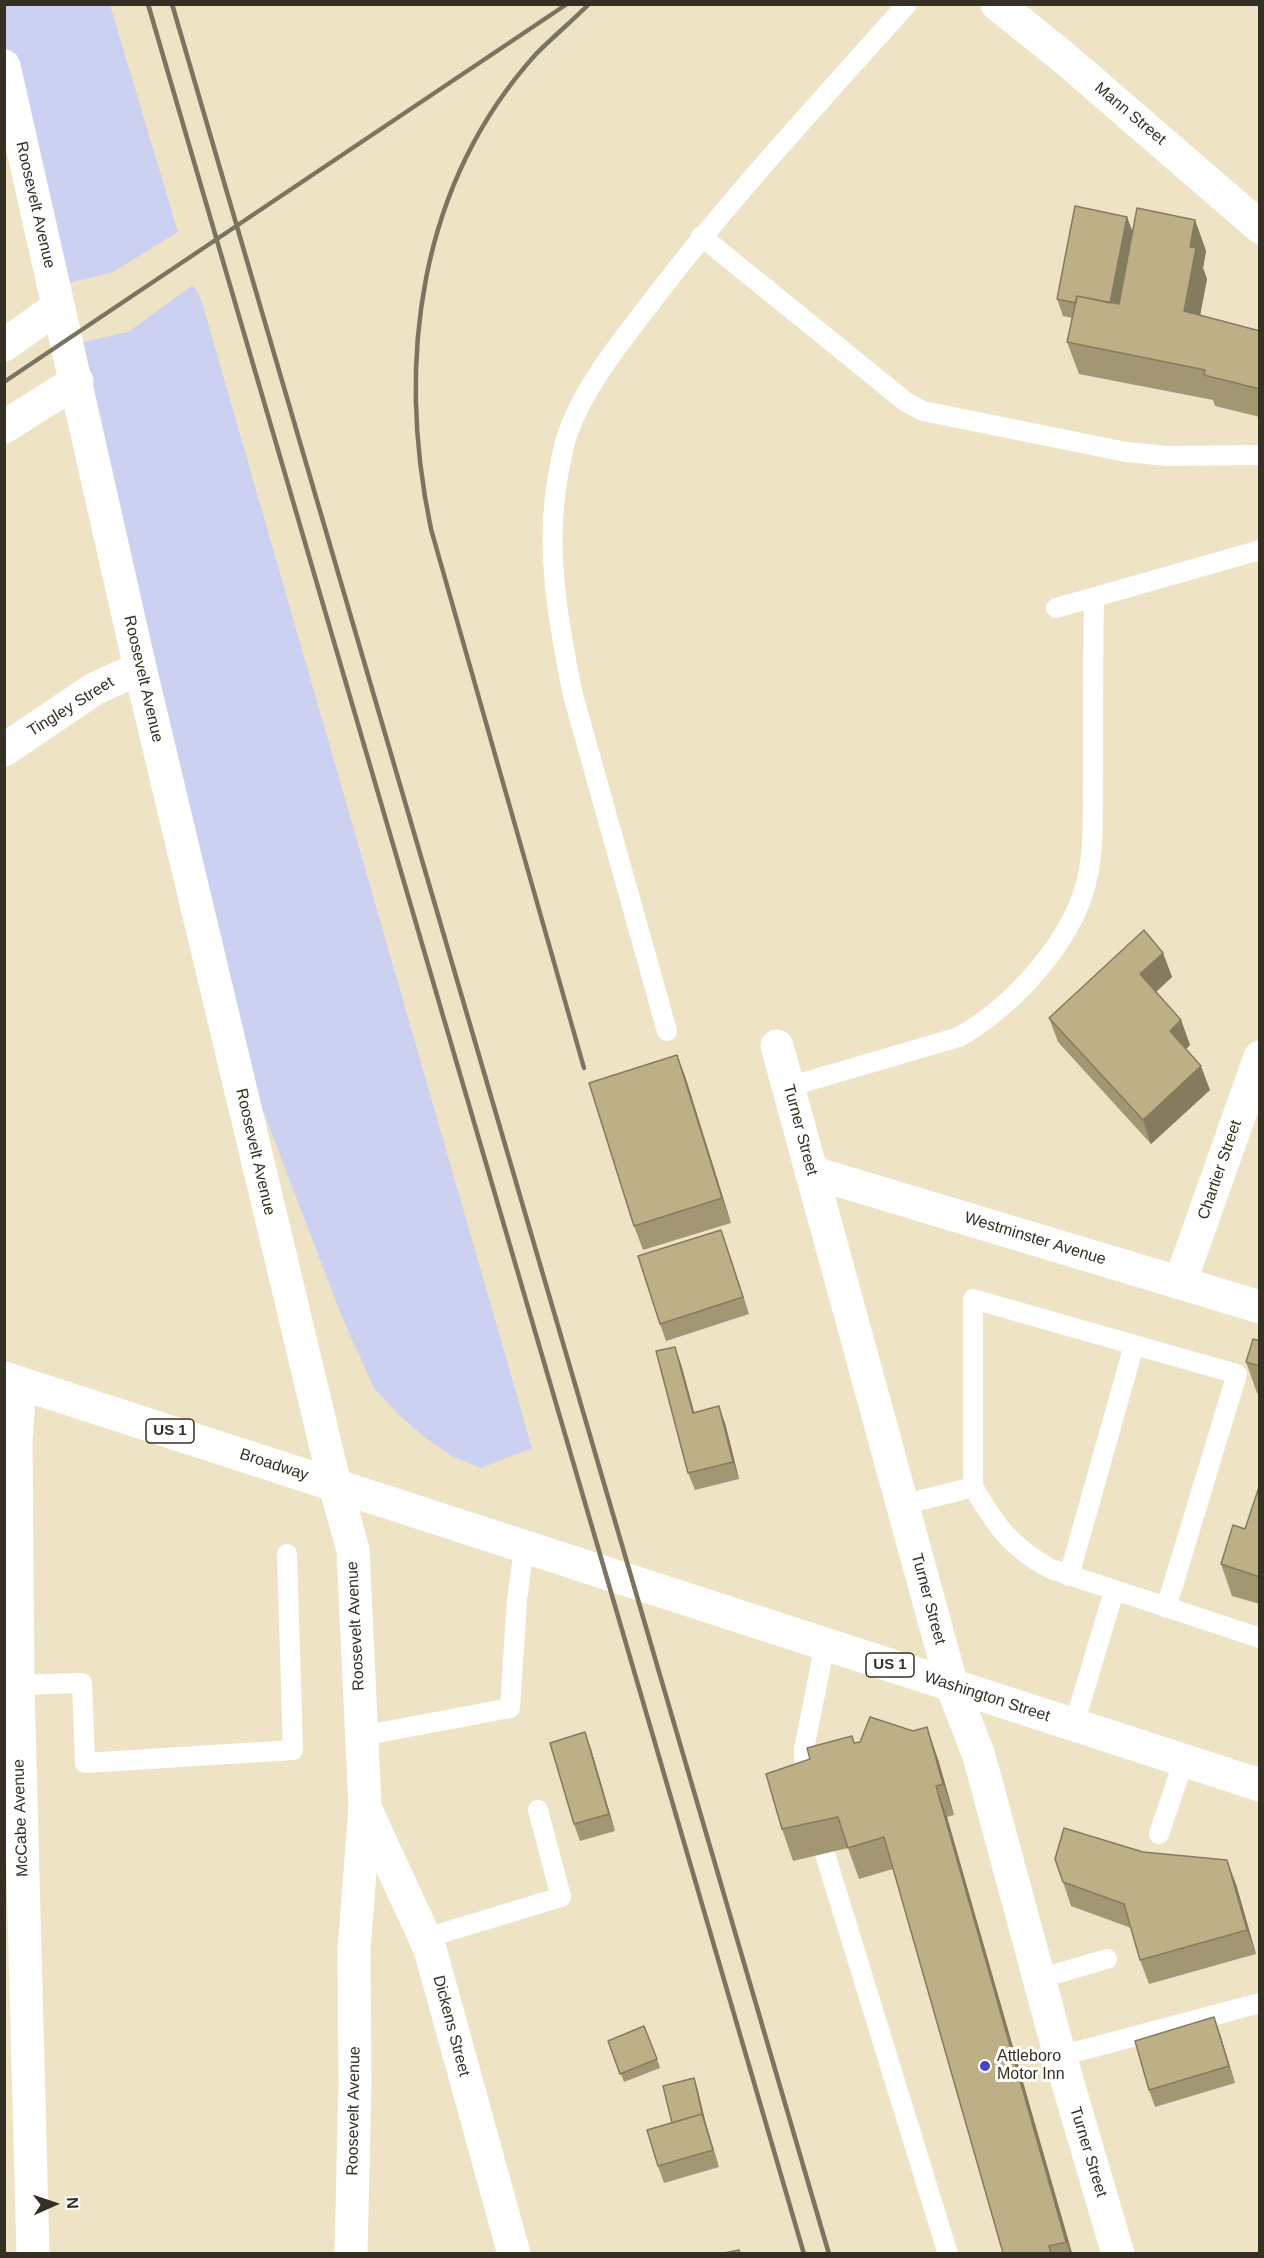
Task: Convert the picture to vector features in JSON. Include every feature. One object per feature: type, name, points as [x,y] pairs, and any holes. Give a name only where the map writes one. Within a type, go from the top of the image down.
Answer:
[{"type":"street","name":"Mann Street","points":[[997,4],[1071,63],[1260,227]]},
{"type":"street","name":"Roosevelt Avenue","points":[[4,66],[58,307],[77,381],[140,669],[335,1485],[353,1550],[365,1807],[354,1950],[355,2083],[351,2253]]},
{"type":"street","points":[[4,345],[58,307]]},
{"type":"street","points":[[4,427],[77,381]]},
{"type":"street","name":"Tingley Street","points":[[4,750],[94,689],[140,669]]},
{"type":"street","name":"Turner Street","points":[[777,1046],[952,1686],[979,1756],[1038,1979],[1118,2253]]},
{"type":"street","name":"Chartier Street","points":[[1180,1283],[1260,1057]]},
{"type":"street","name":"Westminster Avenue","points":[[811,1172],[1260,1306]]},
{"type":"street","name":"Broadway","points":[[12,1381],[534,1551]]},
{"type":"street","name":"McCabe Avenue","points":[[12,1381],[15,1440],[10,1558],[18,1685],[33,2253]]},
{"type":"street","name":"Washington Street","points":[[534,1551],[1260,1785]]},
{"type":"street","name":"Dickens Street","points":[[365,1807],[426,1938],[514,2253]]},
{"type":"lane","points":[[667,1031],[573,694],[554,586],[552,531],[557,480],[568,431],[590,388],[617,348],[701,236],[907,4]]},
{"type":"lane","points":[[701,236],[906,402],[923,411],[1126,452],[1167,456],[1260,455]]},
{"type":"lane","points":[[1056,608],[1260,550]]},
{"type":"lane","points":[[788,1087],[959,1037],[981,1024],[999,1009],[1060,942],[1074,917],[1090,865],[1094,597]]},
{"type":"lane","points":[[1166,1608],[1237,1374],[973,1299],[973,1487],[990,1515],[1016,1547],[1036,1561],[1069,1576],[1166,1608],[1260,1638]]},
{"type":"lane","points":[[1069,1576],[1134,1345]]},
{"type":"lane","points":[[902,1505],[973,1487]]},
{"type":"lane","points":[[361,1736],[510,1708],[517,1600],[534,1551]]},
{"type":"lane","points":[[18,1685],[82,1683],[85,1763],[293,1750],[287,1554]]},
{"type":"lane","points":[[1074,1725],[1114,1591]]},
{"type":"lane","points":[[807,1795],[803,1761],[825,1644]]},
{"type":"lane","points":[[1159,1834],[1184,1761]]},
{"type":"lane","points":[[426,1938],[561,1898],[538,1810]]},
{"type":"lane","points":[[825,1854],[948,2253]]},
{"type":"lane","points":[[1038,1979],[1107,1959]]},
{"type":"lane","points":[[1060,2056],[1260,2003]]},
{"type":"shaded area","points":[[4,5],[110,5],[178,232],[113,272],[44,289],[5,143]]},
{"type":"shaded area","points":[[193,285],[201,299],[532,1448],[481,1468],[452,1456],[428,1440],[400,1416],[374,1388],[342,1317],[188,915],[65,346],[128,332]]},
{"type":"building","points":[[1075,206],[1127,217],[1110,303],[1077,296],[1076,303],[1057,299]]},
{"type":"building","points":[[1137,208],[1195,220],[1190,247],[1196,248],[1184,311],[1260,331],[1260,389],[1204,375],[1205,370],[1067,342],[1077,296],[1119,304]]},
{"type":"building","points":[[1144,930],[1163,953],[1140,974],[1181,1020],[1170,1031],[1201,1066],[1143,1120],[1049,1018]]},
{"type":"building","points":[[677,1055],[722,1198],[634,1226],[589,1083]]},
{"type":"building","points":[[721,1230],[743,1297],[660,1324],[638,1256]]},
{"type":"building","points":[[1253,1339],[1260,1341],[1260,1366],[1246,1362]]},
{"type":"building","points":[[675,1347],[693,1413],[719,1406],[733,1462],[688,1473],[656,1351]]},
{"type":"building","points":[[1260,1484],[1260,1577],[1221,1564],[1233,1525],[1245,1529]]},
{"type":"building","name":"Attleboro Motor Inn","points":[[870,1717],[913,1731],[927,1727],[943,1784],[936,1786],[1066,2242],[1049,2246],[1051,2253],[1003,2253],[884,1837],[848,1848],[838,1817],[782,1829],[766,1774],[810,1759],[807,1748],[852,1736],[854,1743],[860,1742]]},
{"type":"building","points":[[585,1732],[609,1814],[574,1824],[550,1743]]},
{"type":"building","points":[[1064,1828],[1143,1852],[1227,1860],[1247,1930],[1140,1960],[1124,1904],[1063,1882],[1055,1859]]},
{"type":"building","points":[[1214,2017],[1229,2066],[1149,2090],[1135,2041]]},
{"type":"building","points":[[644,2026],[657,2059],[620,2074],[608,2041]]},
{"type":"building","points":[[694,2078],[703,2117],[702,2114],[672,2123],[663,2086]]},
{"type":"building","points":[[702,2114],[713,2150],[658,2166],[647,2130]]},
{"type":"building","points":[[739,2250],[740,2253],[724,2253]]},
{"type":"railway","points":[[148,4],[804,2254]]},
{"type":"railway","points":[[172,4],[829,2254]]},
{"type":"railway","points":[[4,382],[567,4]]},
{"type":"railway","points":[[584,1068],[431,529],[421,466],[416,403],[418,340],[426,278],[442,218],[465,160],[496,105],[536,54],[589,4]]},
{"type":"place","name":"Attleboro Motor Inn","points":[[985,2066]]}]
